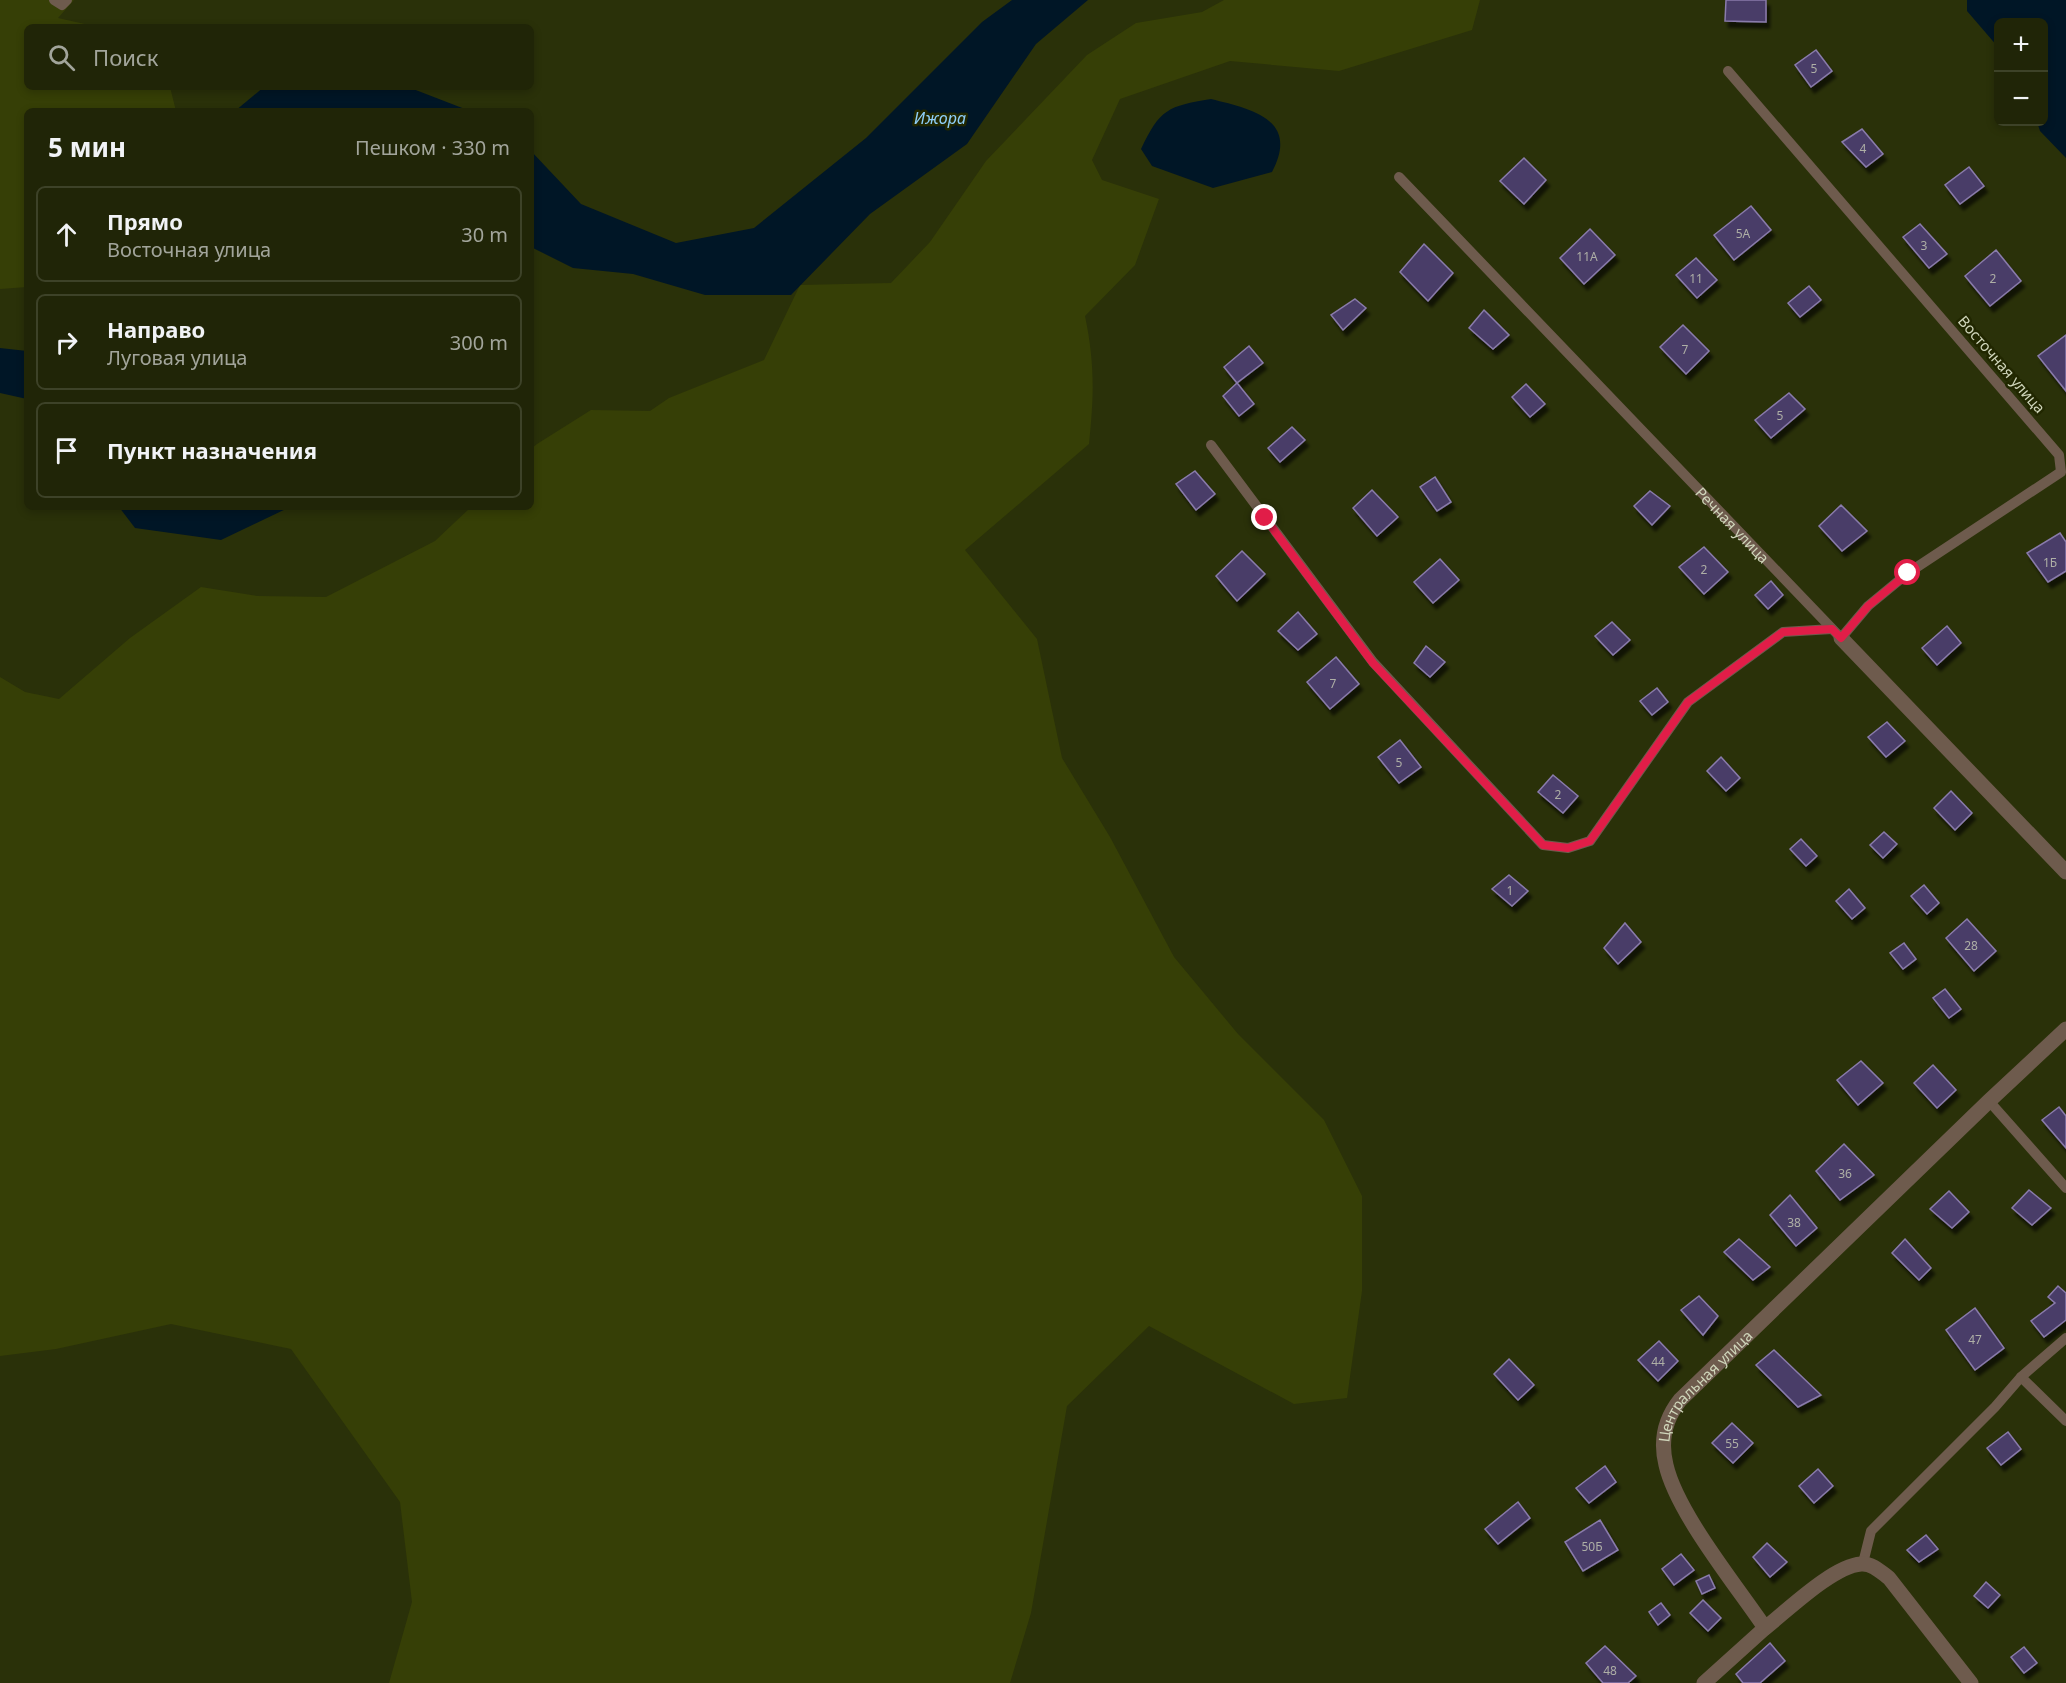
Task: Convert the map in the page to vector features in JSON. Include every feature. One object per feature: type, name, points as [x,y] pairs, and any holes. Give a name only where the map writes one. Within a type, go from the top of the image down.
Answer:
[{"type":"street","name":"Речная улица","points":[[1837,633],[2066,872]]},
{"type":"street","name":"Центральная улица","points":[[1765,1628],[1688,1515],[1673,1485],[1666,1465],[1664,1443],[1670,1414],[1688,1393],[2066,1029]]},
{"type":"street","points":[[1704,1683],[1765,1628],[1843,1568],[1863,1563],[1874,1567],[1889,1578],[1971,1683]]},
{"type":"lane","points":[[54,0],[62,5],[67,0]]},
{"type":"lane","name":"Восточная улица","points":[[1728,71],[2058,455],[2061,472],[1908,573],[1837,633]]},
{"type":"lane","name":"Речная улица","points":[[1399,177],[1837,633]]},
{"type":"lane","points":[[1211,445],[1373,663],[1543,845],[1568,848],[1590,841],[1688,702],[1783,632],[1837,633]]},
{"type":"lane","points":[[1989,1101],[2066,1188]]},
{"type":"lane","points":[[1863,1563],[1871,1531],[1995,1407],[2021,1377],[2066,1338]]},
{"type":"lane","points":[[2021,1377],[2066,1421]]},
{"type":"green space","points":[[0,0],[74,0],[58,18],[85,24],[24,24],[24,90],[171,90],[175,108],[24,108],[24,287],[0,289]]},
{"type":"green space","points":[[1224,0],[1480,0],[1472,30],[1339,71],[1230,61],[1120,99],[1092,160],[1102,180],[1159,199],[1135,265],[1085,316],[1093,380],[1089,444],[965,550],[1037,639],[1062,758],[1110,837],[1174,957],[1238,1034],[1324,1120],[1362,1196],[1362,1291],[1347,1398],[1294,1404],[1149,1326],[1067,1406],[1031,1613],[1010,1683],[389,1683],[412,1602],[400,1502],[291,1349],[171,1324],[56,1349],[0,1356],[0,677],[25,692],[59,699],[130,638],[201,587],[257,596],[326,597],[435,541],[468,510],[534,510],[534,446],[537,444],[591,410],[650,411],[669,398],[764,360],[800,285],[891,283],[930,242],[986,161],[1087,55],[1136,23],[1202,12]]},
{"type":"water","name":"Ижора","points":[[1012,0],[1088,0],[1036,44],[967,144],[870,214],[791,295],[705,295],[633,274],[573,268],[534,248],[534,154],[581,204],[676,243],[754,228],[866,138],[982,22]]},
{"type":"water","points":[[1967,0],[2066,0],[2066,158],[2040,131],[2038,126],[2048,126],[2048,18],[1994,18],[1994,42],[1967,11]]},
{"type":"water","points":[[260,90],[416,90],[462,108],[239,108]]},
{"type":"water","points":[[1211,99],[1255,113],[1267,119],[1276,128],[1280,140],[1279,154],[1272,172],[1213,188],[1152,166],[1141,149],[1160,117],[1175,107]]},
{"type":"water","points":[[0,348],[24,351],[24,398],[0,393]]},
{"type":"water","points":[[121,510],[284,510],[221,540],[135,528]]},
{"type":"building","points":[[1726,0],[1766,0],[1766,22],[1725,21]]},
{"type":"building","points":[[1816,50],[1832,71],[1811,87],[1795,65]]},
{"type":"building","points":[[1862,129],[1883,154],[1866,167],[1842,142]]},
{"type":"building","points":[[1524,158],[1546,180],[1524,204],[1500,181]]},
{"type":"building","points":[[1969,167],[1984,186],[1960,204],[1945,185]]},
{"type":"building","points":[[1751,206],[1771,230],[1734,260],[1714,235]]},
{"type":"building","points":[[1920,224],[1947,254],[1929,268],[1903,237]]},
{"type":"building","points":[[1590,229],[1615,255],[1584,284],[1560,258]]},
{"type":"building","points":[[1424,244],[1453,273],[1428,301],[1400,272]]},
{"type":"building","points":[[1996,250],[2021,281],[1990,306],[1965,276]]},
{"type":"building","points":[[1696,258],[1717,280],[1697,298],[1676,275]]},
{"type":"building","points":[[1809,286],[1821,300],[1800,317],[1788,303]]},
{"type":"building","points":[[1355,299],[1366,308],[1343,330],[1331,315]]},
{"type":"building","points":[[1484,310],[1509,335],[1493,349],[1469,328]]},
{"type":"building","points":[[1683,325],[1709,351],[1686,374],[1660,347]]},
{"type":"building","points":[[2066,335],[2066,391],[2038,356]]},
{"type":"building","points":[[1249,346],[1263,363],[1237,383],[1224,367]]},
{"type":"building","points":[[1237,383],[1254,404],[1239,416],[1223,396]]},
{"type":"building","points":[[1526,384],[1545,404],[1530,417],[1512,397]]},
{"type":"building","points":[[1789,393],[1805,409],[1771,438],[1755,420]]},
{"type":"building","points":[[1292,427],[1305,440],[1280,462],[1268,448]]},
{"type":"building","points":[[1195,471],[1215,494],[1196,510],[1176,484]]},
{"type":"building","points":[[1435,477],[1451,502],[1437,511],[1420,487]]},
{"type":"building","points":[[1372,490],[1398,517],[1377,536],[1353,508]]},
{"type":"building","points":[[1650,491],[1670,506],[1652,525],[1634,506]]},
{"type":"building","points":[[1841,505],[1867,531],[1842,551],[1819,526]]},
{"type":"building","points":[[2060,533],[2066,542],[2066,571],[2048,582],[2027,553]]},
{"type":"building","points":[[1704,547],[1728,572],[1704,594],[1679,567]]},
{"type":"building","points":[[1242,551],[1265,574],[1237,601],[1216,576]]},
{"type":"building","points":[[1440,559],[1459,580],[1433,603],[1414,582]]},
{"type":"building","points":[[1771,581],[1783,595],[1768,609],[1755,595]]},
{"type":"building","points":[[1298,612],[1317,634],[1298,650],[1278,631]]},
{"type":"building","points":[[1612,622],[1630,640],[1613,655],[1595,636]]},
{"type":"building","points":[[1947,626],[1961,643],[1937,665],[1922,648]]},
{"type":"building","points":[[1426,646],[1445,662],[1430,677],[1414,663]]},
{"type":"building","points":[[1336,657],[1359,684],[1330,709],[1307,682]]},
{"type":"building","points":[[1657,688],[1668,702],[1652,715],[1640,701]]},
{"type":"building","points":[[1887,722],[1905,741],[1886,757],[1868,737]]},
{"type":"building","points":[[1400,740],[1421,767],[1399,783],[1378,757]]},
{"type":"building","points":[[1721,757],[1740,778],[1726,791],[1707,771]]},
{"type":"building","points":[[1553,775],[1578,796],[1563,813],[1538,792]]},
{"type":"building","points":[[1951,791],[1972,813],[1955,830],[1934,808]]},
{"type":"building","points":[[1884,832],[1897,844],[1883,858],[1870,845]]},
{"type":"building","points":[[1801,839],[1817,856],[1806,866],[1790,849]]},
{"type":"building","points":[[1509,875],[1528,891],[1512,906],[1492,889]]},
{"type":"building","points":[[1924,885],[1939,903],[1927,914],[1911,896]]},
{"type":"building","points":[[1849,889],[1865,908],[1852,919],[1836,901]]},
{"type":"building","points":[[1967,919],[1996,951],[1974,971],[1946,938]]},
{"type":"building","points":[[1625,923],[1641,942],[1618,964],[1604,948]]},
{"type":"building","points":[[1904,943],[1916,959],[1903,969],[1890,953]]},
{"type":"building","points":[[1945,989],[1961,1009],[1949,1018],[1933,998]]},
{"type":"building","points":[[1861,1061],[1883,1083],[1858,1105],[1837,1080]]},
{"type":"building","points":[[1933,1065],[1956,1090],[1937,1108],[1914,1083]]},
{"type":"building","points":[[2059,1107],[2066,1116],[2066,1148],[2042,1120]]},
{"type":"building","points":[[1844,1144],[1874,1175],[1840,1200],[1816,1171]]},
{"type":"building","points":[[2029,1190],[2051,1208],[2032,1225],[2012,1208]]},
{"type":"building","points":[[1949,1191],[1969,1212],[1952,1228],[1930,1209]]},
{"type":"building","points":[[1790,1195],[1817,1228],[1796,1246],[1770,1215]]},
{"type":"building","points":[[1739,1239],[1770,1267],[1753,1280],[1724,1252]]},
{"type":"building","points":[[1905,1239],[1931,1268],[1919,1280],[1892,1253]]},
{"type":"building","points":[[2058,1286],[2066,1293],[2066,1320],[2044,1337],[2031,1321],[2055,1303],[2048,1297]]},
{"type":"building","points":[[1699,1296],[1718,1316],[1703,1335],[1681,1310]]},
{"type":"building","points":[[1975,1308],[2004,1348],[1975,1370],[1946,1330]]},
{"type":"building","points":[[1659,1341],[1678,1361],[1658,1381],[1638,1360]]},
{"type":"building","points":[[1774,1350],[1821,1395],[1798,1407],[1756,1365]]},
{"type":"building","points":[[1509,1359],[1534,1385],[1518,1400],[1494,1374]]},
{"type":"building","points":[[1732,1423],[1753,1443],[1733,1463],[1712,1443]]},
{"type":"building","points":[[2008,1432],[2021,1449],[2001,1465],[1987,1448]]},
{"type":"building","points":[[1605,1466],[1616,1482],[1589,1503],[1576,1488]]},
{"type":"building","points":[[1818,1469],[1833,1486],[1814,1503],[1799,1486]]},
{"type":"building","points":[[1518,1502],[1530,1518],[1498,1544],[1485,1529]]},
{"type":"building","points":[[1600,1520],[1618,1550],[1583,1571],[1565,1542]]},
{"type":"building","points":[[1926,1535],[1938,1549],[1919,1562],[1907,1550]]},
{"type":"building","points":[[1767,1543],[1787,1562],[1770,1577],[1753,1557]]},
{"type":"building","points":[[1681,1554],[1694,1570],[1674,1585],[1662,1569]]},
{"type":"building","points":[[1709,1575],[1715,1588],[1702,1594],[1696,1581]]},
{"type":"building","points":[[1986,1582],[2000,1595],[1988,1608],[1974,1596]]},
{"type":"building","points":[[1703,1600],[1721,1618],[1708,1631],[1690,1613]]},
{"type":"building","points":[[1661,1603],[1670,1615],[1658,1625],[1649,1612]]},
{"type":"building","points":[[1770,1643],[1785,1661],[1760,1683],[1743,1683],[1736,1674]]},
{"type":"building","points":[[1605,1646],[1636,1676],[1628,1683],[1603,1683],[1586,1663]]},
{"type":"building","points":[[2024,1647],[2037,1663],[2024,1673],[2011,1657]]},
{"type":"route","points":[[1265,518],[1373,663],[1543,845],[1568,848],[1590,841],[1688,702],[1783,632],[1832,629],[1841,638],[1868,606],[1908,573]]}]
